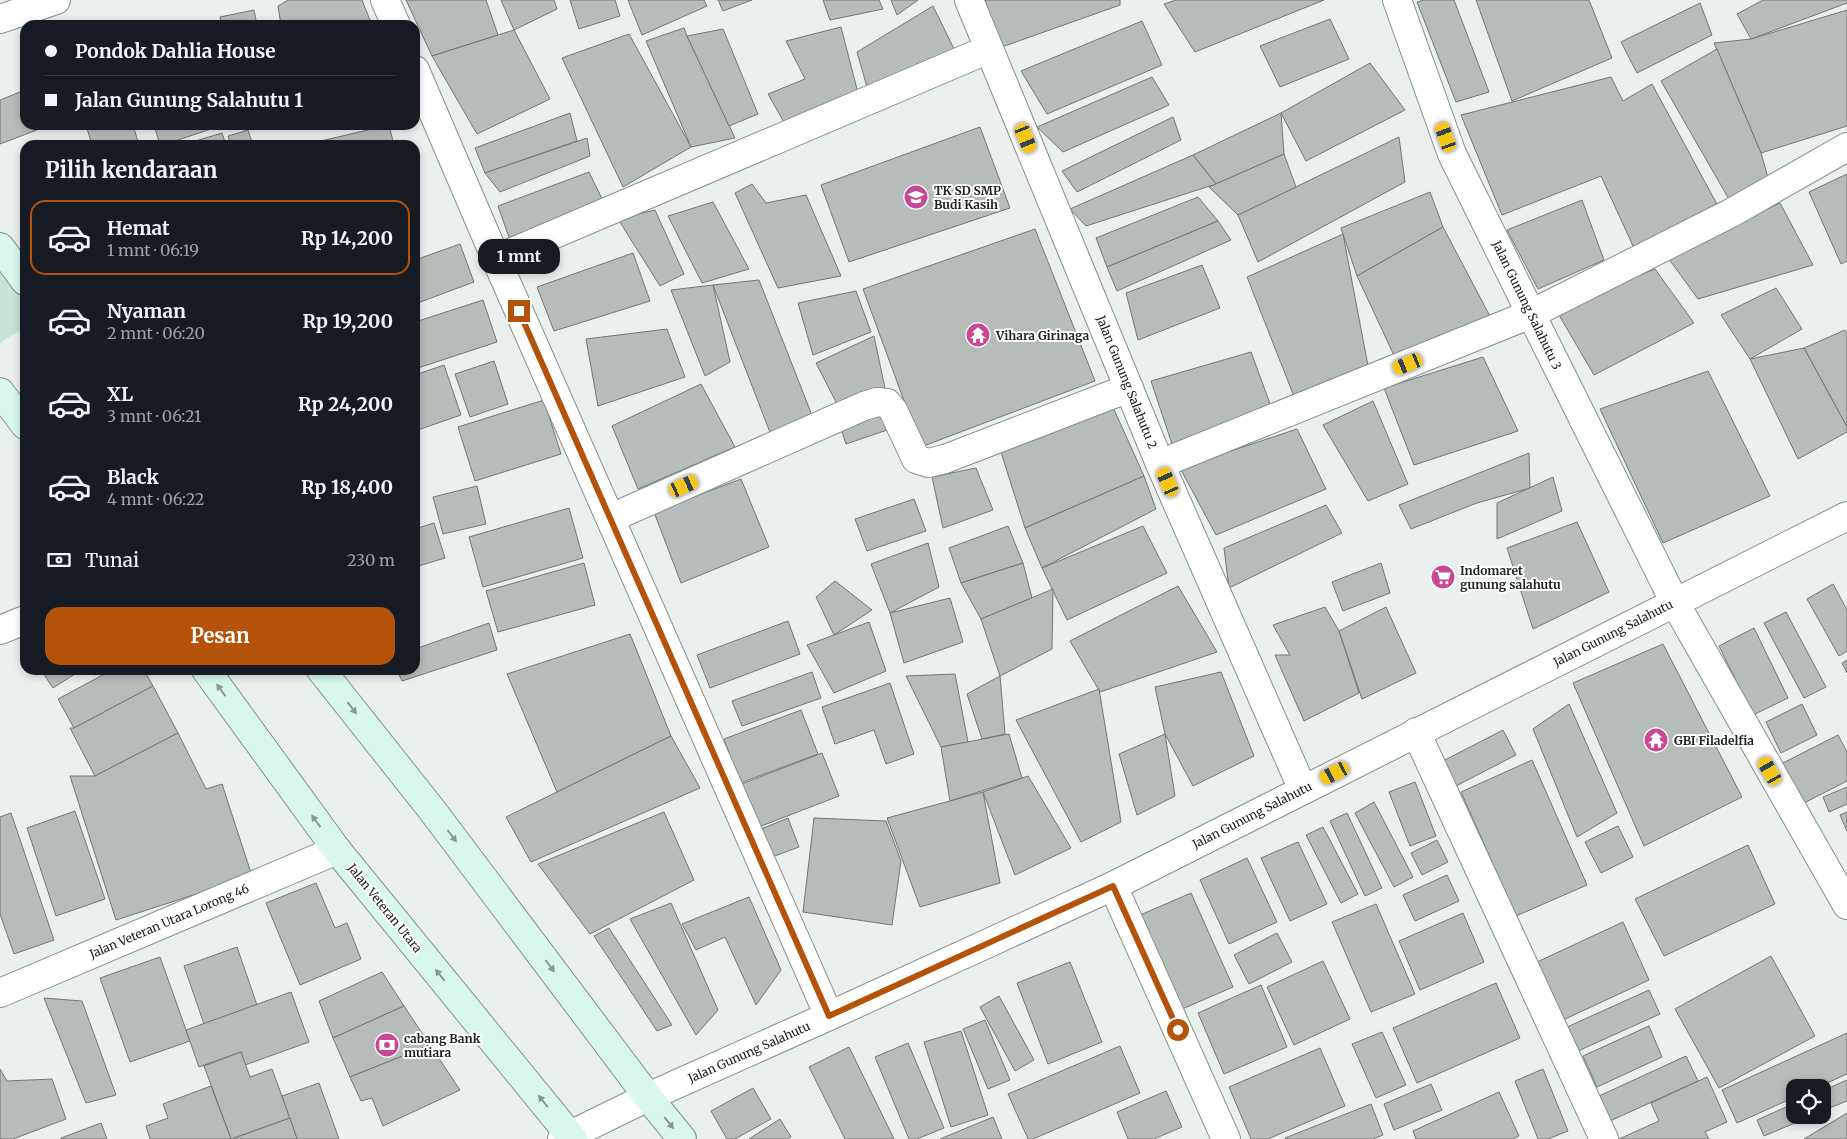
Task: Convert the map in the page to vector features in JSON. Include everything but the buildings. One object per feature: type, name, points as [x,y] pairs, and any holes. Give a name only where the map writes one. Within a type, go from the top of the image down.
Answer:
[{"type":"main road","points":[[0,247],[20,274]]},
{"type":"main road","name":"Jalan Veteran Utara","points":[[210,675],[337,850],[569,1138]]},
{"type":"main road","points":[[325,675],[432,810],[648,1097],[682,1139]]},
{"type":"street","points":[[385,0],[394,20]]},
{"type":"street","name":"Jalan Gunung Salahutu 2","points":[[969,0],[1160,464],[1302,790]]},
{"type":"street","name":"Jalan Gunung Salahutu 3","points":[[1398,0],[1452,154],[1531,314],[1675,603],[1847,905]]},
{"type":"street","points":[[0,19],[52,1]]},
{"type":"street","points":[[496,259],[989,49]]},
{"type":"street","points":[[420,82],[829,1016]]},
{"type":"street","points":[[1160,464],[1531,314],[1731,212],[1847,147]]},
{"type":"street","points":[[611,518],[877,402],[887,403],[893,410],[916,459],[928,463],[945,459],[1129,388]]},
{"type":"street","name":"Jalan Gunung Salahutu","points":[[569,1138],[648,1097],[1113,886],[1847,516]]},
{"type":"street","points":[[0,630],[20,622]]},
{"type":"street","points":[[1416,732],[1604,1139]]},
{"type":"street","name":"Jalan Veteran Utara Lorong 46","points":[[0,992],[337,850]]},
{"type":"street","points":[[1113,886],[1226,1139]]},
{"type":"green space","points":[[0,265],[20,291],[20,330],[0,343]]},
{"type":"place","name":"TK SD SMP Budi Kasih","points":[[916,197]]},
{"type":"place","name":"Vihara Girinaga","points":[[978,335]]},
{"type":"place","name":"Indomaret gunung salahutu","points":[[1443,577]]},
{"type":"place","name":"GBI Filadelfia","points":[[1656,740]]},
{"type":"place","name":"cabang Bank mutiara","points":[[387,1045]]},
{"type":"route","points":[[519,311],[829,1016],[1113,886],[1178,1030]]}]
